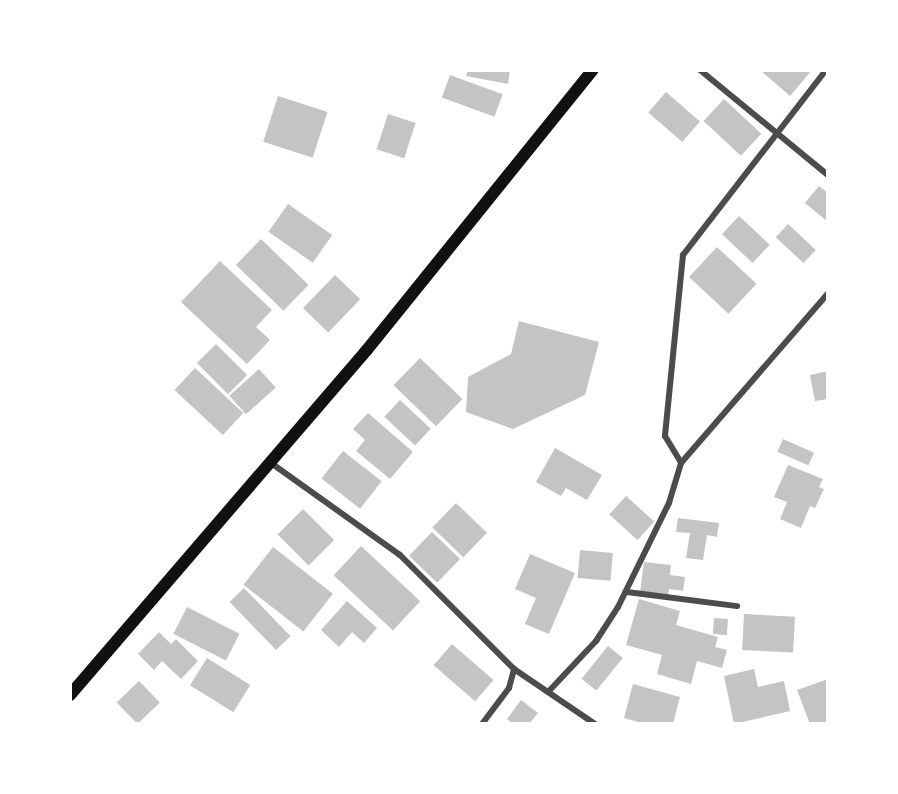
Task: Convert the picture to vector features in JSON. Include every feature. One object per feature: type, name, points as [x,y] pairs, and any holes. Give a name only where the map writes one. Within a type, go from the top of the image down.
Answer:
[{"type":"main road","points":[[70,695],[271,463],[593,70]]},
{"type":"street","points":[[700,70],[828,175]]},
{"type":"street","points":[[681,463],[665,436],[683,255],[774,133],[826,70]]},
{"type":"street","points":[[549,691],[596,641],[627,592],[669,503],[681,463],[828,293]]},
{"type":"street","points":[[271,463],[400,555],[514,669],[595,723]]},
{"type":"street","points":[[627,592],[737,606]]},
{"type":"street","points":[[482,723],[509,688],[514,669]]},
{"type":"building","points":[[468,70],[510,70],[508,84],[466,76]]},
{"type":"building","points":[[760,70],[812,70],[790,96]]},
{"type":"building","points":[[450,75],[503,94],[494,117],[442,98]]},
{"type":"building","points":[[666,92],[700,122],[682,142],[648,112]]},
{"type":"building","points":[[278,96],[327,112],[313,158],[263,142]]},
{"type":"building","points":[[724,99],[761,134],[741,156],[704,121]]},
{"type":"building","points":[[388,114],[416,123],[404,158],[377,149]]},
{"type":"building","points":[[819,186],[828,193],[828,222],[805,203]]},
{"type":"building","points":[[288,204],[332,235],[313,263],[268,232]]},
{"type":"building","points":[[739,216],[770,245],[753,263],[722,234]]},
{"type":"building","points":[[788,224],[816,250],[804,263],[776,237]]},
{"type":"building","points":[[261,239],[308,285],[283,311],[236,265]]},
{"type":"building","points":[[717,247],[756,284],[729,314],[689,277]]},
{"type":"building","points":[[220,261],[272,310],[256,327],[270,340],[247,364],[181,302]]},
{"type":"building","points":[[335,275],[360,299],[328,332],[303,308]]},
{"type":"building","points":[[519,321],[599,342],[585,395],[513,429],[466,412],[468,377],[511,354]]},
{"type":"building","points":[[216,344],[247,375],[228,394],[197,363]]},
{"type":"building","points":[[420,358],[462,399],[436,426],[394,385]]},
{"type":"building","points":[[195,368],[243,413],[223,435],[175,390]]},
{"type":"building","points":[[259,369],[276,388],[246,414],[229,396]]},
{"type":"building","points":[[828,371],[828,399],[815,401],[810,375]]},
{"type":"building","points":[[400,400],[431,429],[415,445],[384,417]]},
{"type":"building","points":[[368,413],[413,452],[390,479],[356,451],[365,440],[353,429]]},
{"type":"building","points":[[783,439],[814,453],[808,466],[777,452]]},
{"type":"building","points":[[555,448],[602,475],[587,500],[566,488],[561,496],[536,482]]},
{"type":"building","points":[[343,451],[382,481],[360,509],[321,479]]},
{"type":"building","points":[[788,465],[823,479],[819,487],[824,489],[815,508],[810,506],[801,528],[780,519],[787,502],[774,497]]},
{"type":"building","points":[[626,496],[654,521],[638,540],[609,515]]},
{"type":"building","points":[[456,503],[487,533],[463,557],[432,527]]},
{"type":"building","points":[[303,509],[334,540],[309,566],[278,534]]},
{"type":"building","points":[[678,518],[719,523],[717,537],[707,535],[703,560],[686,558],[690,533],[676,532]]},
{"type":"building","points":[[432,532],[460,559],[437,583],[409,556]]},
{"type":"building","points":[[361,546],[420,601],[393,630],[334,575]]},
{"type":"building","points":[[273,547],[333,594],[303,632],[243,585]]},
{"type":"building","points":[[580,550],[613,553],[610,581],[578,578]]},
{"type":"building","points":[[530,554],[575,573],[549,634],[525,624],[536,598],[515,589]]},
{"type":"building","points":[[644,562],[671,565],[670,575],[685,577],[683,591],[669,589],[668,596],[640,593]]},
{"type":"building","points":[[244,588],[291,636],[276,650],[230,602]]},
{"type":"building","points":[[639,599],[680,611],[676,625],[718,637],[715,647],[727,650],[722,668],[697,661],[691,684],[657,674],[662,655],[626,645]]},
{"type":"building","points":[[347,601],[377,628],[364,643],[352,632],[339,647],[321,630]]},
{"type":"building","points":[[187,607],[240,634],[226,661],[173,634]]},
{"type":"building","points":[[744,614],[795,617],[793,653],[742,650]]},
{"type":"building","points":[[714,618],[728,619],[727,635],[713,634]]},
{"type":"building","points":[[159,632],[171,644],[176,639],[198,661],[181,679],[162,661],[154,670],[138,654]]},
{"type":"building","points":[[452,644],[494,680],[475,701],[434,665]]},
{"type":"building","points":[[608,646],[623,658],[596,691],[582,679]]},
{"type":"building","points":[[207,658],[250,685],[233,712],[190,685]]},
{"type":"building","points":[[754,669],[758,687],[784,681],[790,711],[734,724],[724,676]]},
{"type":"building","points":[[828,679],[828,724],[810,724],[797,690]]},
{"type":"building","points":[[139,681],[160,703],[137,724],[117,703]]},
{"type":"building","points":[[633,684],[680,697],[673,724],[645,724],[624,718]]},
{"type":"building","points":[[521,700],[538,713],[529,724],[513,724],[507,719]]}]
